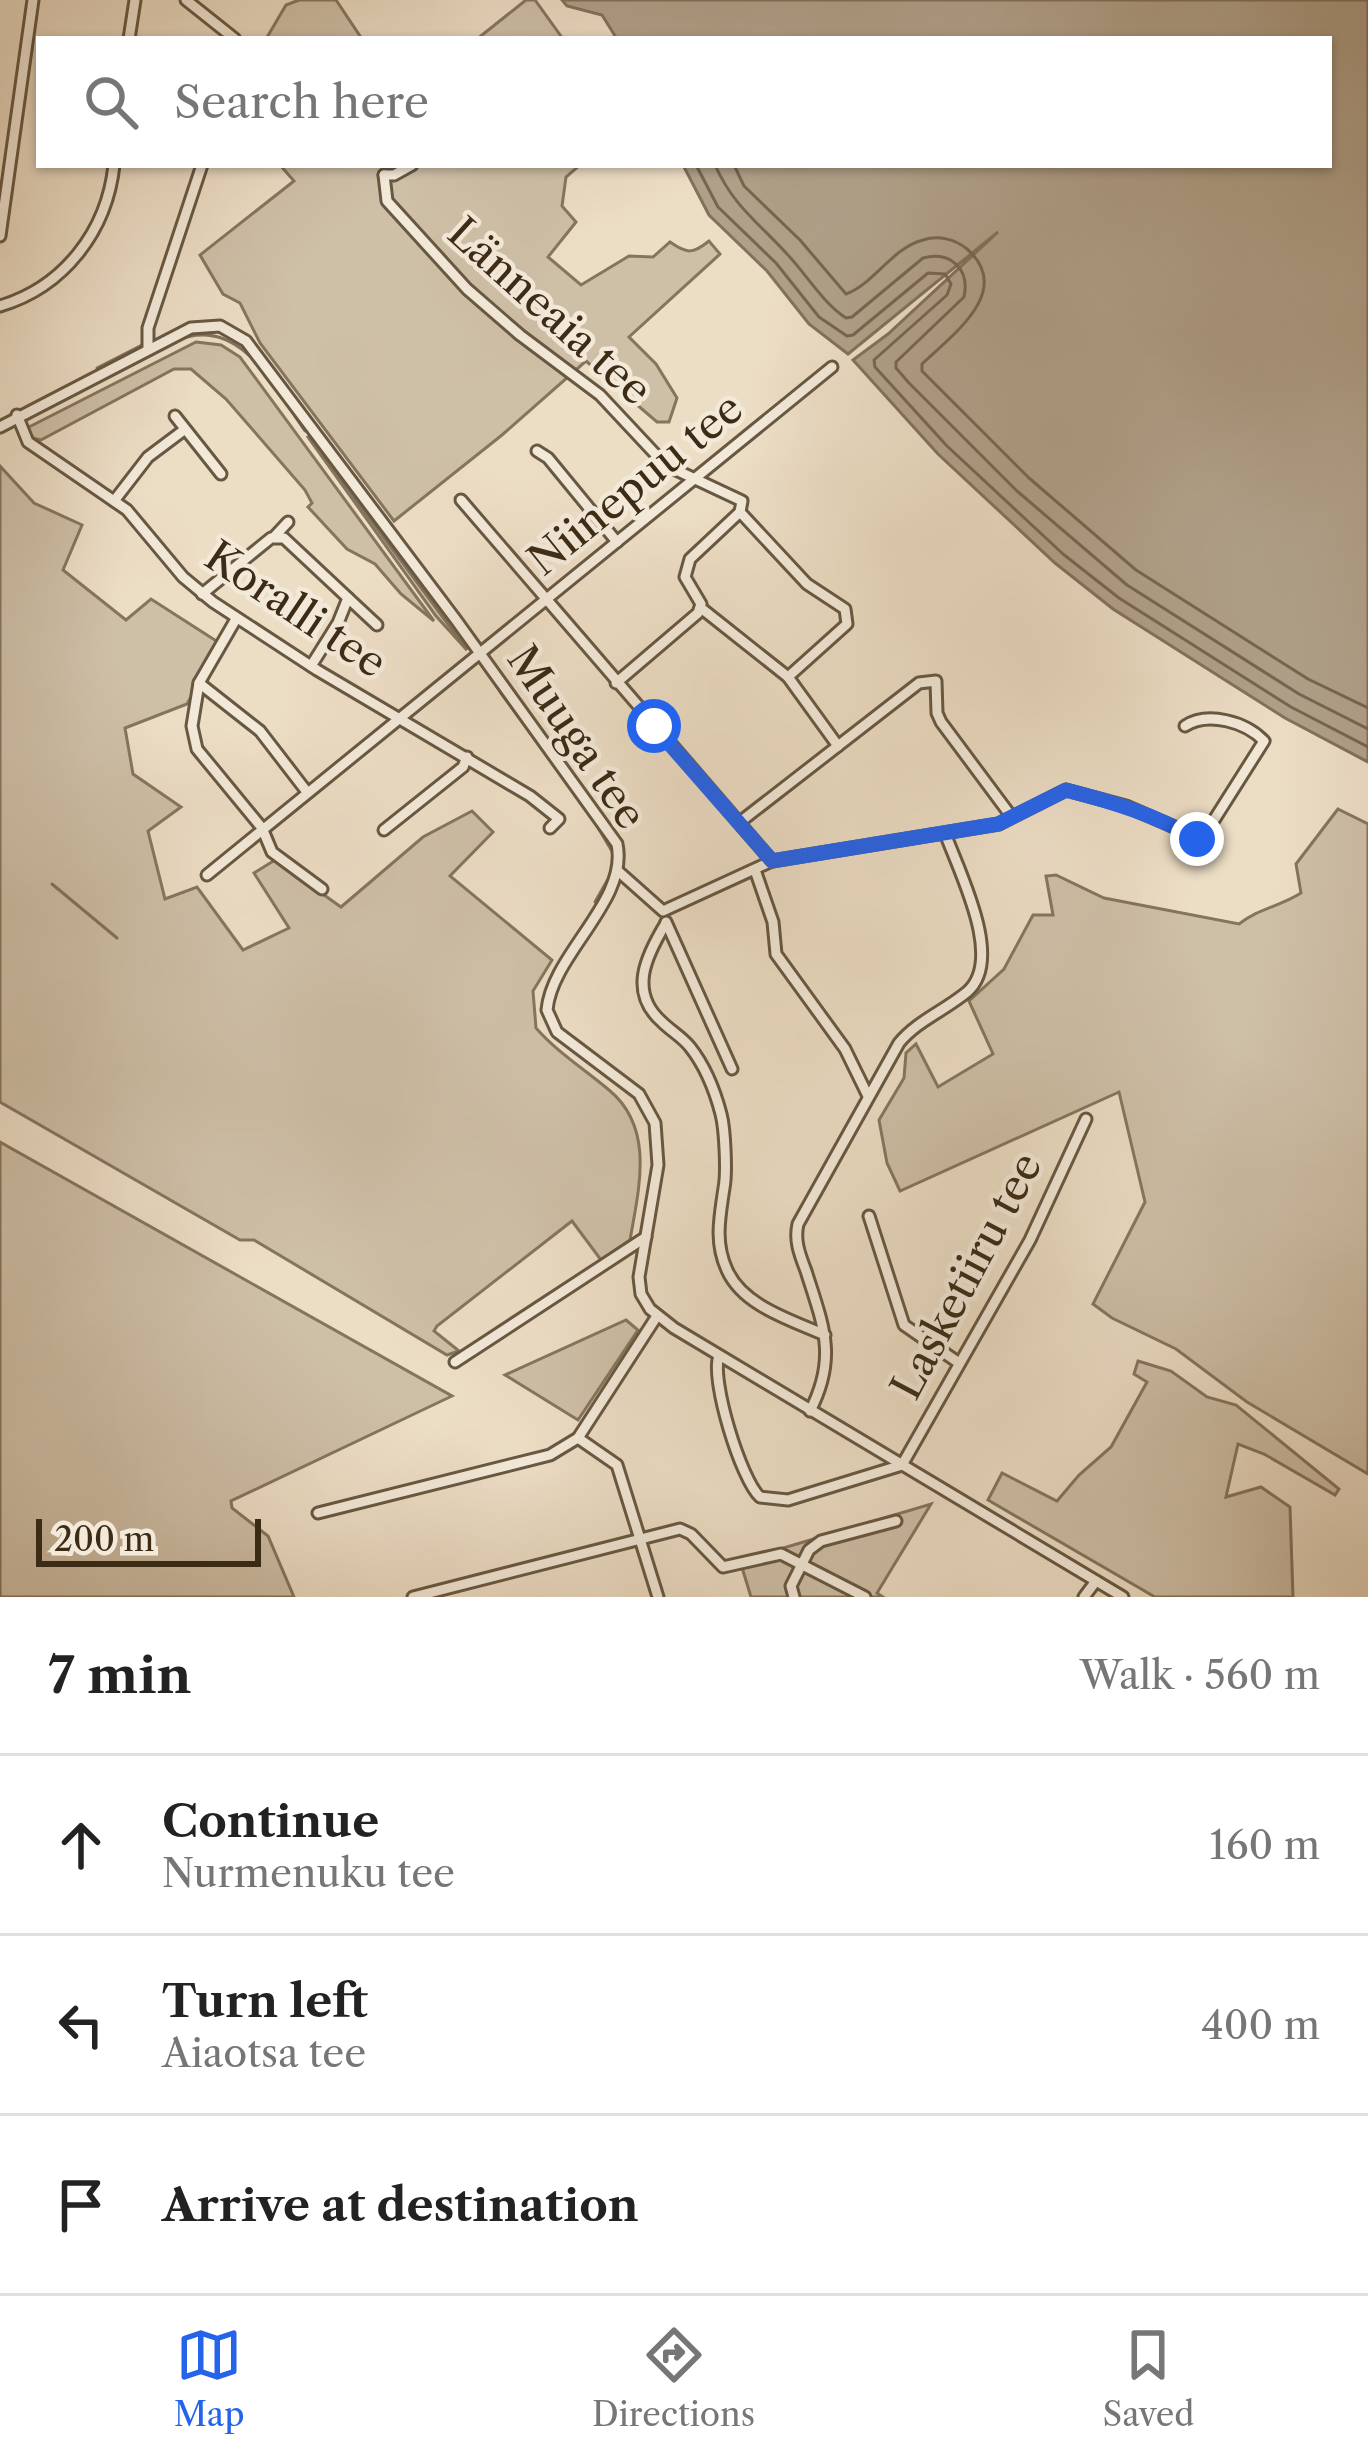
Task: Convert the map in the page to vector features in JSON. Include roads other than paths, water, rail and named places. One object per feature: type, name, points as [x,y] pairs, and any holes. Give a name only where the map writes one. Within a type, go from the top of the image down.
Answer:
[{"type":"street","points":[[0,236],[33,0]]},
{"type":"street","points":[[129,36],[135,0]]},
{"type":"street","points":[[185,0],[232,36]]},
{"type":"street","points":[[0,306],[50,284],[92,236],[105,212],[113,168]]},
{"type":"street","points":[[148,348],[148,328],[201,168]]},
{"type":"street","name":"Länneaia tee","points":[[377,168],[384,176],[387,201],[467,290],[599,394],[658,457],[742,501],[740,512]]},
{"type":"street","points":[[384,176],[407,168]]},
{"type":"street","name":"Muuga tee","points":[[0,427],[148,348],[200,326],[228,329],[246,341],[479,651],[614,836],[620,851],[618,871],[555,981],[547,1010],[556,1032],[639,1094],[651,1113],[658,1165],[640,1288],[657,1316]]},
{"type":"street","name":"Niinepuu tee","points":[[207,875],[832,367]]},
{"type":"street","name":"Muuga tee","points":[[0,415],[16,415]]},
{"type":"street","name":"Koralli tee","points":[[16,415],[28,442],[114,501],[146,529],[202,594],[310,666],[552,813],[559,819],[550,828]]},
{"type":"street","points":[[175,416],[221,474]]},
{"type":"street","points":[[114,501],[148,458],[184,430]]},
{"type":"street","points":[[537,451],[548,458],[617,542]]},
{"type":"street","points":[[461,500],[772,861]]},
{"type":"street","points":[[788,677],[847,624],[848,616],[845,609],[807,584],[740,512],[690,559],[687,584],[701,608],[788,677],[838,746]]},
{"type":"street","points":[[202,594],[288,522]]},
{"type":"street","points":[[274,537],[284,538],[377,625]]},
{"type":"street","points":[[310,666],[348,598]]},
{"type":"street","points":[[616,683],[701,608]]},
{"type":"street","points":[[236,619],[199,683],[191,725],[197,749],[262,827],[277,857],[322,889]]},
{"type":"street","points":[[740,822],[919,683],[936,681],[941,722],[1011,816]]},
{"type":"street","points":[[199,683],[260,730],[307,792]]},
{"type":"street","points":[[825,1335],[741,1291],[725,1268],[718,1240],[726,1182],[722,1118],[704,1066],[687,1042],[651,1011],[641,988],[646,960],[664,917],[772,861],[998,824],[1066,790],[1126,806],[1202,839],[1264,741],[1236,722],[1195,719],[1185,725]]},
{"type":"street","points":[[384,830],[463,767],[467,758]]},
{"type":"street","points":[[810,1411],[827,1368],[825,1335],[796,1231],[907,1033],[976,981],[984,951],[946,833]]},
{"type":"street","points":[[755,869],[773,922],[776,954],[845,1049],[868,1096]]},
{"type":"street","points":[[618,871],[664,917],[732,1069]]},
{"type":"street","name":"Lasketiiru tee","points":[[902,1465],[1030,1240],[1086,1119]]},
{"type":"street","points":[[869,1216],[904,1324],[959,1363]]},
{"type":"street","points":[[455,1362],[646,1237]]},
{"type":"street","points":[[318,1513],[540,1459],[578,1438],[657,1316],[1123,1597]]},
{"type":"street","points":[[719,1356],[716,1371],[740,1462],[746,1480],[760,1497],[788,1500],[902,1465]]},
{"type":"street","points":[[578,1438],[617,1465],[658,1597]]},
{"type":"street","points":[[794,1597],[791,1586],[802,1563],[821,1541],[896,1521]]},
{"type":"street","points":[[413,1597],[680,1529],[723,1567],[775,1554],[865,1597]]},
{"type":"street","points":[[1084,1597],[1096,1581]]},
{"type":"street","points":[[465,1584],[469,1597]]},
{"type":"water","points":[[562,0],[1368,0],[1368,762],[1285,718],[1113,609],[1055,563],[938,454],[853,360],[888,334],[998,232],[848,354],[809,324],[767,271],[709,215],[685,168],[1332,168],[1332,36],[615,36],[602,15],[567,6]]},
{"type":"waterway","points":[[175,341],[198,335],[236,345],[267,375],[305,431]]},
{"type":"waterway","points":[[97,368],[142,345]]},
{"type":"waterway","points":[[137,362],[148,355]]},
{"type":"waterway","points":[[310,438],[465,647]]},
{"type":"waterway","points":[[501,693],[560,773]]},
{"type":"waterway","points":[[590,814],[613,853]]},
{"type":"waterway","points":[[595,902],[612,872]]},
{"type":"waterway","points":[[52,884],[117,938]]}]
